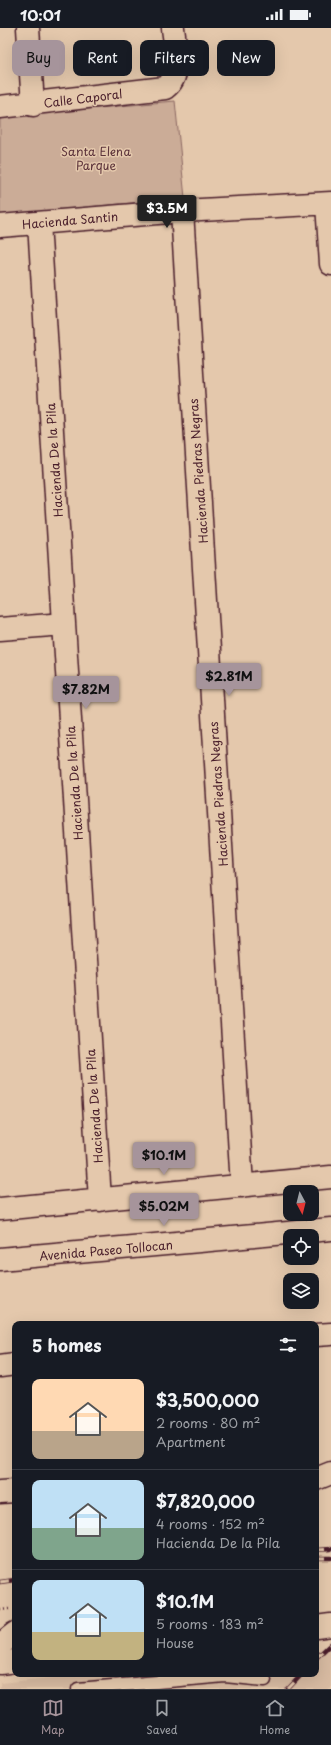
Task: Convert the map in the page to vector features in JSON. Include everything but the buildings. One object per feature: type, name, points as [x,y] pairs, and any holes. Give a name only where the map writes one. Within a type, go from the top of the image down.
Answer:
[{"type":"main road","points":[[28,28],[33,104]]},
{"type":"main road","name":"Calle Caporal","points":[[0,107],[166,88],[174,80],[176,71],[173,28]]},
{"type":"main road","points":[[329,204],[331,264]]},
{"type":"main road","name":"Hacienda Santin","points":[[0,226],[182,211],[329,204]]},
{"type":"main road","name":"Hacienda Piedras Negras","points":[[182,211],[242,1186]]},
{"type":"main road","name":"Hacienda De la Pila","points":[[39,223],[100,1200]]},
{"type":"main road","points":[[0,629],[64,624]]},
{"type":"main road","points":[[0,1209],[331,1177]]},
{"type":"main road","name":"Avenida Paseo Tollocan","points":[[0,1259],[331,1229]]},
{"type":"main road","points":[[319,1335],[331,1334]]},
{"type":"main road","points":[[0,1366],[12,1364]]},
{"type":"main road","points":[[319,1462],[331,1461]]},
{"type":"main road","points":[[319,1478],[331,1474]]},
{"type":"main road","points":[[0,1492],[12,1491]]},
{"type":"main road","points":[[319,1627],[331,1625]]},
{"type":"main road","points":[[0,1645],[12,1635]]},
{"type":"main road","points":[[0,1663],[12,1661]]},
{"type":"lane","points":[[78,1689],[214,1677]]},
{"type":"lane","points":[[233,1677],[266,1681]]},
{"type":"shaded area","points":[[331,1651],[331,1689],[0,1689],[0,1683],[61,1677],[319,1677],[319,1652]]},
{"type":"green space","name":"Santa Elena Parque","points":[[175,101],[185,198],[0,215],[0,117]]},
{"type":"railway","points":[[319,1550],[331,1549]]},
{"type":"railway","points":[[319,1558],[331,1558]]},
{"type":"railway","points":[[0,1582],[12,1580]]},
{"type":"railway","points":[[319,1655],[331,1644]]},
{"type":"railway","points":[[288,1689],[299,1677]]}]
